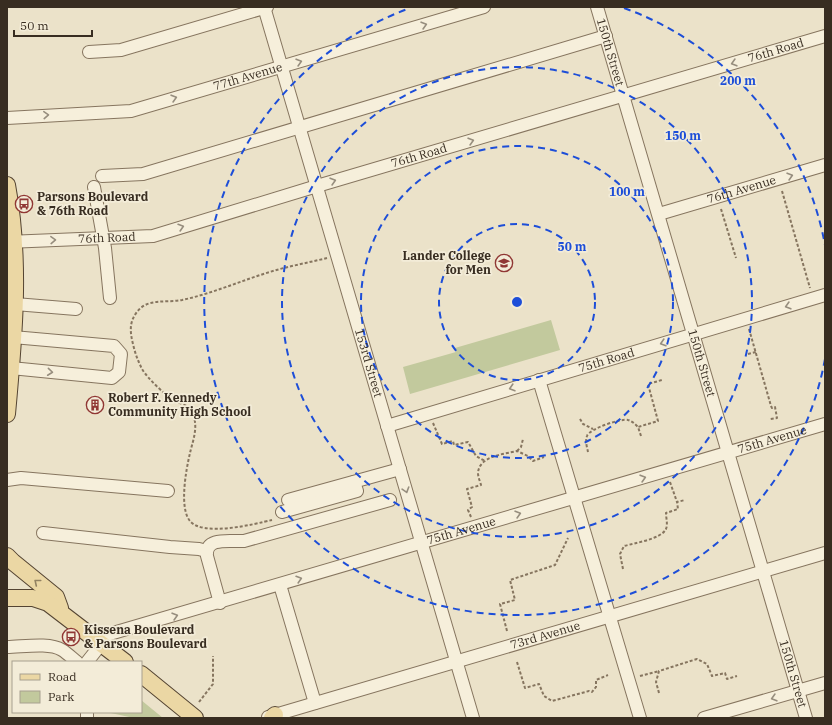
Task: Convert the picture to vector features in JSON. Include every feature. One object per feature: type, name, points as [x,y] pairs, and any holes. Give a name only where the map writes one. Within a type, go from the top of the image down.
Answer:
[{"type":"main road","points":[[7,184],[15,304],[7,414]]},
{"type":"main road","points":[[7,556],[56,597],[61,612]]},
{"type":"main road","points":[[7,598],[33,598],[48,603],[125,661]]},
{"type":"main road","points":[[142,675],[195,718]]},
{"type":"street","name":"153rd Street","points":[[265,7],[473,718]]},
{"type":"street","points":[[89,52],[121,50],[265,7]]},
{"type":"street","name":"77th Avenue","points":[[7,118],[131,111],[484,7]]},
{"type":"street","name":"150th Street","points":[[597,7],[806,718]]},
{"type":"street","points":[[102,176],[143,174],[606,36]]},
{"type":"street","name":"76th Road","points":[[10,242],[153,236],[825,36]]},
{"type":"street","name":"76th Avenue","points":[[659,214],[825,165]]},
{"type":"street","points":[[94,187],[103,238],[110,298]]},
{"type":"street","name":"75th Road","points":[[387,426],[825,295]]},
{"type":"street","points":[[15,304],[76,309]]},
{"type":"street","points":[[10,365],[112,378],[119,372],[121,354],[114,346],[13,337]]},
{"type":"street","points":[[539,380],[640,718]]},
{"type":"street","name":"75th Avenue","points":[[99,641],[280,585],[825,424]]},
{"type":"street","points":[[288,500],[400,469]]},
{"type":"street","points":[[7,480],[21,478],[168,491]]},
{"type":"street","points":[[277,516],[357,491],[354,482]]},
{"type":"street","points":[[220,603],[206,551],[211,544],[216,542],[244,542],[390,500]]},
{"type":"street","points":[[44,533],[199,549],[206,551]]},
{"type":"street","name":"73rd Avenue","points":[[270,717],[763,571],[825,555]]},
{"type":"street","points":[[280,585],[315,703]]},
{"type":"street","points":[[88,661],[99,641]]},
{"type":"street","points":[[7,647],[55,647],[76,661]]},
{"type":"street","points":[[704,718],[825,683]]},
{"type":"path","points":[[782,191],[811,289]]},
{"type":"path","points":[[721,209],[736,258]]},
{"type":"path","points":[[277,516],[244,526],[203,528],[196,526],[191,522],[186,514],[185,481],[196,423],[192,411],[161,390],[143,370],[137,357],[130,330],[137,312],[151,302],[172,302],[186,299],[280,269],[327,258]]},
{"type":"path","points":[[749,329],[771,406],[772,408],[775,407],[777,418],[770,419]]},
{"type":"path","points":[[748,354],[756,352]]},
{"type":"path","points":[[638,427],[658,421],[648,384],[662,380]]},
{"type":"path","points":[[588,452],[586,444],[589,432],[624,419],[631,421],[638,427],[641,436]]},
{"type":"path","points":[[580,420],[583,424],[594,429]]},
{"type":"path","points":[[433,422],[442,444],[453,441],[454,445],[468,442],[476,456],[485,461]]},
{"type":"path","points":[[471,518],[468,510],[472,507],[467,489],[480,486],[478,474],[482,463],[517,451],[521,448],[523,439]]},
{"type":"path","points":[[517,451],[528,456],[533,461],[544,457]]},
{"type":"path","points":[[623,569],[620,554],[624,546],[661,535],[666,530],[666,513],[678,509],[670,482]]},
{"type":"path","points":[[676,502],[685,500]]},
{"type":"path","points":[[507,631],[500,604],[515,600],[510,580],[555,565],[568,538]]},
{"type":"path","points":[[199,702],[213,684],[213,656]]},
{"type":"path","points":[[640,676],[696,659],[707,664],[712,676],[725,673],[727,679],[737,676]]},
{"type":"path","points":[[517,662],[525,688],[539,684],[544,696],[552,701],[589,691],[592,692],[596,687],[596,680],[608,675]]},
{"type":"path","points":[[659,671],[656,682],[659,693]]},
{"type":"green space","points":[[551,320],[560,350],[410,394],[403,367],[456,352],[455,348]]},
{"type":"green space","points":[[142,701],[163,718],[134,718],[111,713],[142,713]]},
{"type":"place","name":"Parsons Boulevard & 76th Road","points":[[24,204]]},
{"type":"place","name":"Lander College for Men","points":[[504,263]]},
{"type":"place","name":"Robert F. Kennedy Community High School","points":[[95,405]]},
{"type":"place","name":"Kissena Boulevard & Parsons Boulevard","points":[[71,637]]}]
